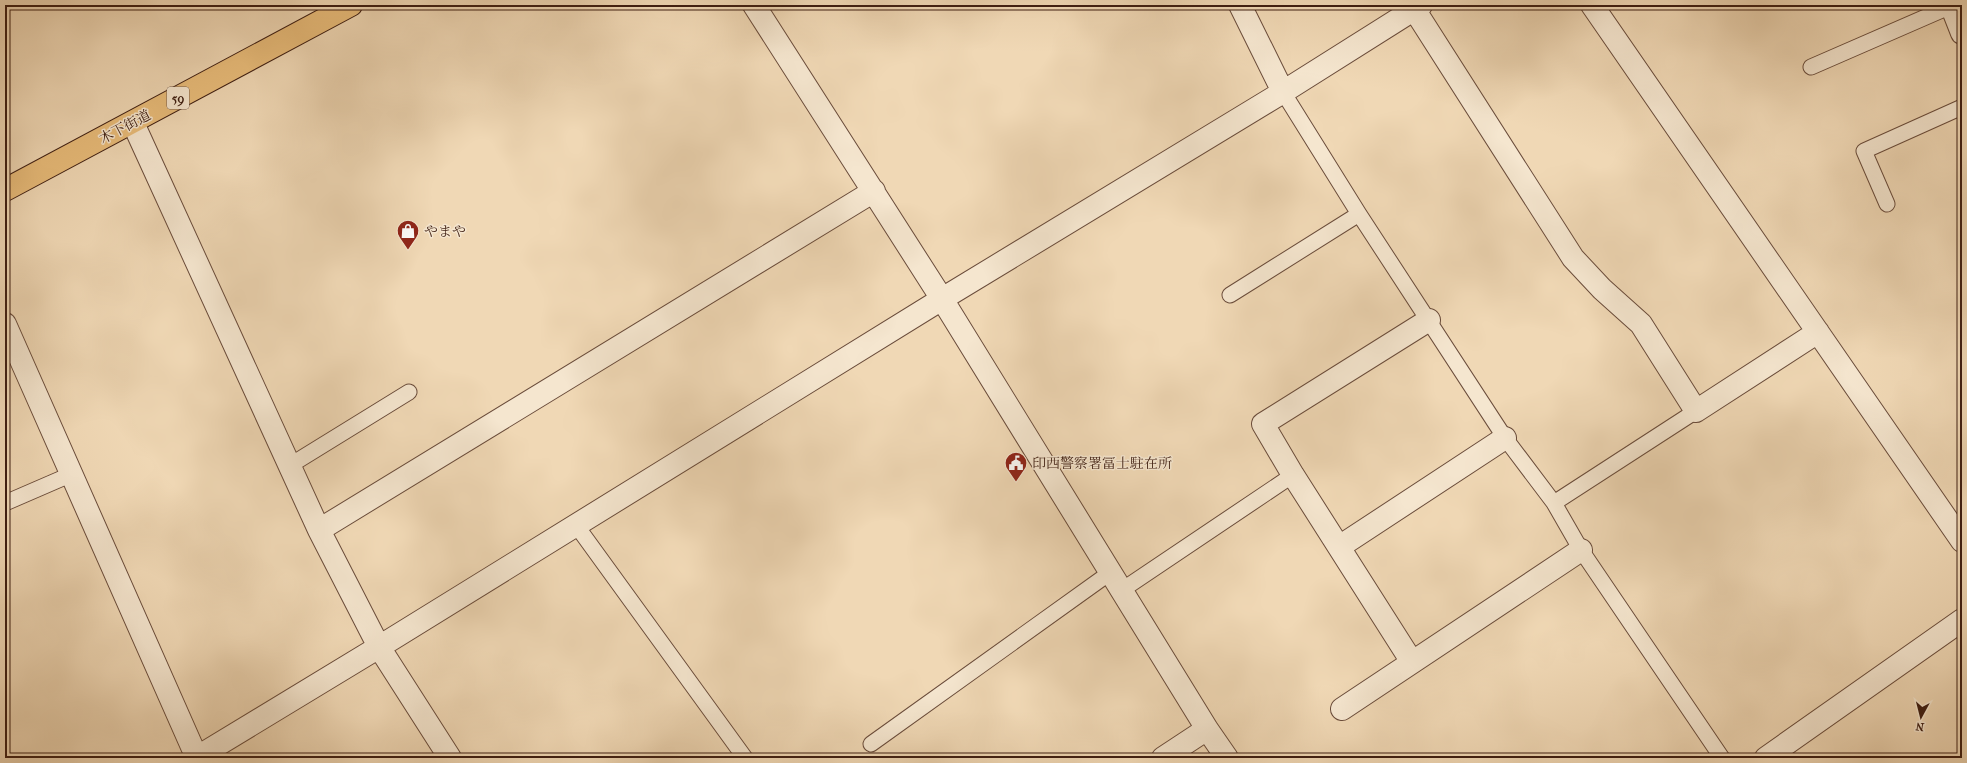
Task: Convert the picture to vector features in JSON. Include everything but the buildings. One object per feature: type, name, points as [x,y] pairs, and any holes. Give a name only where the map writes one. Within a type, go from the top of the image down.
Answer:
[{"type":"main road","name":"木下街道","points":[[5,190],[133,123],[351,5]]},
{"type":"street","points":[[754,5],[942,299],[1207,729],[1227,758]]},
{"type":"street","points":[[1240,5],[1283,92]]},
{"type":"street","points":[[1592,5],[1962,541]]},
{"type":"street","points":[[1951,6],[1962,33]]},
{"type":"street","points":[[5,324],[196,758],[379,647],[942,299],[1283,92],[1418,7],[1573,258],[1602,289],[1641,324],[1696,411],[1818,332]]},
{"type":"street","points":[[133,123],[319,530],[379,647],[450,758]]},
{"type":"street","points":[[319,530],[874,191]]},
{"type":"street","points":[[1412,662],[1293,475],[1263,424],[1429,320]]},
{"type":"street","points":[[1339,547],[1505,438]]},
{"type":"street","points":[[1342,709],[1581,550]]},
{"type":"street","points":[[1766,758],[1962,620]]},
{"type":"street","points":[[1163,758],[1207,729]]},
{"type":"lane","points":[[1811,67],[1951,6]]},
{"type":"lane","points":[[1283,92],[1359,214],[1505,438],[1554,503],[1581,550],[1722,758]]},
{"type":"lane","points":[[1887,204],[1864,152],[1962,107]]},
{"type":"lane","points":[[1230,295],[1359,214]]},
{"type":"lane","points":[[289,466],[409,392]]},
{"type":"lane","points":[[1554,503],[1696,411]]},
{"type":"lane","points":[[5,503],[72,474]]},
{"type":"lane","points":[[1122,590],[1293,475]]},
{"type":"lane","points":[[576,525],[745,758]]},
{"type":"lane","points":[[871,744],[1111,572]]},
{"type":"place","name":"やまや","points":[[408,250]]},
{"type":"place","name":"印西警察署冨士駐在所","points":[[1016,482]]}]
